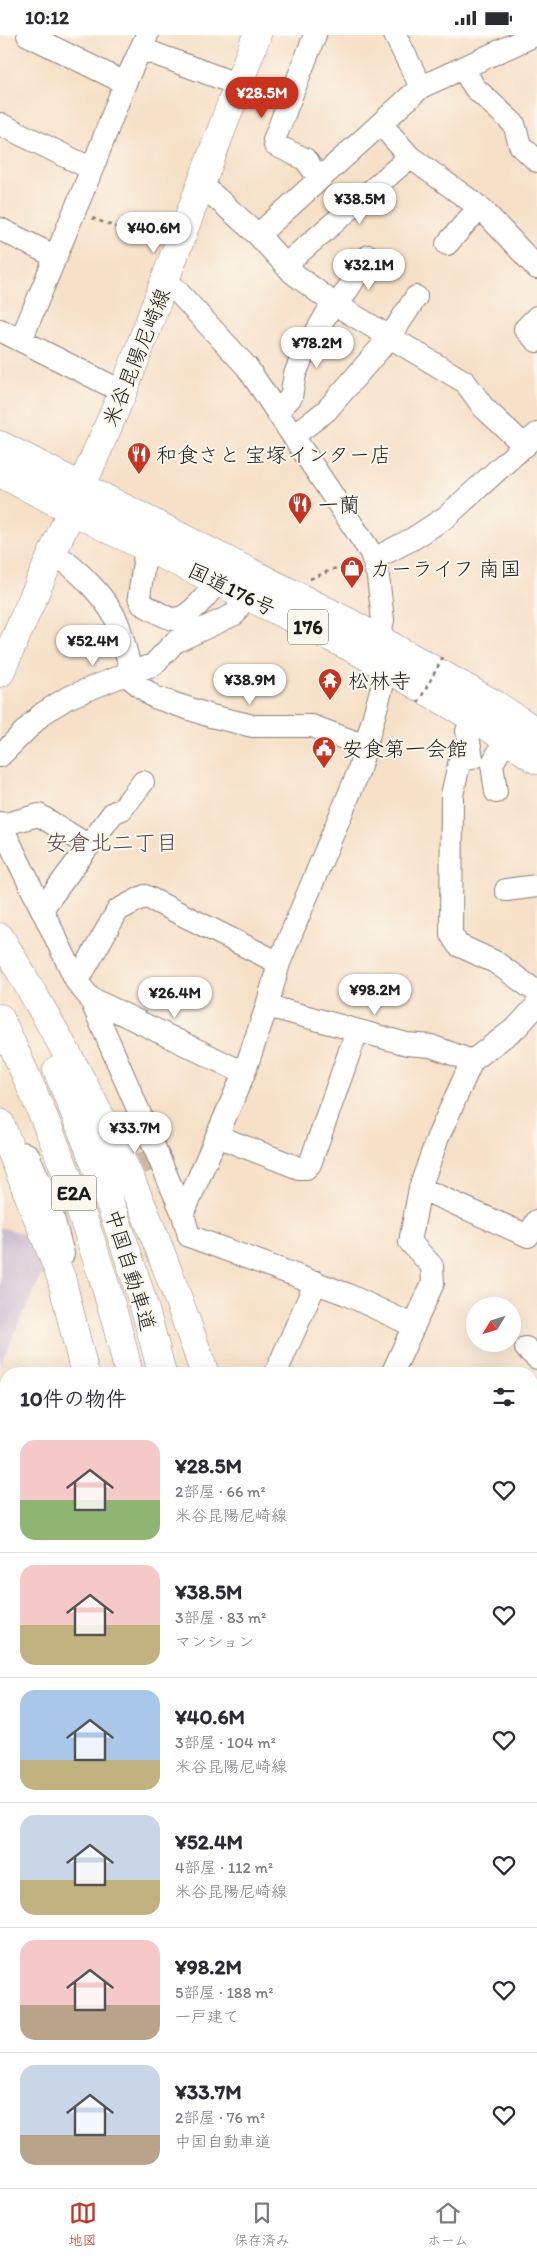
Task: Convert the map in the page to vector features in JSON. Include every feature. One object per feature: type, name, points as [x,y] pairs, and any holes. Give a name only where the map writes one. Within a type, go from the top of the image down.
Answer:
[{"type":"main road","name":"米谷昆陽尼崎線","points":[[0,673],[124,392],[257,35]]},
{"type":"main road","name":"国道176号","points":[[0,445],[146,548],[245,595],[387,669],[473,717],[537,760]]},
{"type":"main road","name":"国道176号","points":[[0,473],[76,498],[173,534],[275,583],[496,705],[537,732]]},
{"type":"main road","points":[[0,937],[55,1030],[139,1199],[170,1275],[203,1367]]},
{"type":"main road","name":"中国自動車道","points":[[0,948],[56,1067],[98,1167],[130,1260],[160,1367]]},
{"type":"main road","name":"中国自動車道","points":[[0,1019],[29,1080],[69,1179],[101,1271],[127,1367]]},
{"type":"main road","points":[[0,1123],[9,1164],[61,1277],[83,1367]]},
{"type":"street","points":[[315,35],[274,140],[275,145],[305,159],[320,179]]},
{"type":"street","points":[[395,35],[421,87]]},
{"type":"street","points":[[258,235],[421,87],[535,35]]},
{"type":"street","points":[[38,37],[125,83]]},
{"type":"street","points":[[21,341],[92,169],[125,83],[145,42],[239,85]]},
{"type":"street","points":[[463,69],[475,87],[514,124],[520,145],[537,161]]},
{"type":"street","points":[[381,124],[410,157],[482,209],[534,255]]},
{"type":"street","points":[[0,125],[92,169]]},
{"type":"street","points":[[285,265],[410,157]]},
{"type":"street","points":[[202,185],[258,235],[285,265],[335,304],[465,382],[484,408],[531,440],[446,517],[414,538],[372,556]]},
{"type":"street","points":[[447,244],[469,219],[482,209]]},
{"type":"street","points":[[0,229],[56,257]]},
{"type":"street","points":[[276,412],[291,397],[295,374],[303,355],[335,304],[369,256]]},
{"type":"street","points":[[167,280],[247,367],[372,556],[383,620],[379,639],[387,669],[351,790],[279,963],[267,1006],[244,1073],[183,1214]]},
{"type":"street","points":[[293,436],[326,411],[390,337],[416,297]]},
{"type":"street","points":[[537,317],[525,329],[537,341]]},
{"type":"street","points":[[0,330],[124,392]]},
{"type":"street","points":[[146,548],[139,597],[142,604],[172,619],[182,618],[207,596],[217,581]]},
{"type":"street","points":[[53,553],[69,563],[95,590],[118,625],[128,673],[154,697],[211,716],[252,726],[312,726],[365,746]]},
{"type":"street","points":[[0,756],[17,737],[48,710],[67,698],[153,665],[175,642],[236,614],[245,595]]},
{"type":"street","points":[[473,717],[467,731],[472,758],[460,760],[452,795],[450,861],[451,935],[458,945],[495,962],[537,992]]},
{"type":"street","points":[[496,792],[492,764],[506,739]]},
{"type":"street","points":[[42,909],[113,813],[122,809],[144,782]]},
{"type":"street","points":[[89,847],[39,815],[1,824],[84,990],[183,1214],[189,1236],[346,1294],[414,1326]]},
{"type":"street","points":[[506,890],[537,886]]},
{"type":"street","points":[[84,990],[118,910],[145,896],[279,963]]},
{"type":"street","points":[[84,990],[244,1073]]},
{"type":"street","points":[[395,1367],[433,1283],[432,1266],[410,1242],[420,1188],[438,1137],[472,1061],[517,1027],[537,1005]]},
{"type":"street","points":[[267,1006],[407,1044],[431,1046],[472,1061]]},
{"type":"street","points":[[222,1138],[299,1168],[306,1168],[310,1165],[357,1031]]},
{"type":"street","points":[[420,1188],[528,1236],[537,1221]]},
{"type":"street","points":[[278,1367],[316,1283]]},
{"type":"path","points":[[74,212],[158,243]]},
{"type":"path","points":[[304,582],[372,556]]},
{"type":"path","points":[[418,703],[444,657]]},
{"type":"shaded area","points":[[0,1227],[35,1237],[46,1265],[0,1367]]},
{"type":"tunnel","points":[[49,1203],[157,1157]]},
{"type":"place","name":"和食さと 宝塚インター店","points":[[139,475]]},
{"type":"place","name":"一蘭","points":[[300,525]]},
{"type":"place","name":"カーライフ 南国","points":[[352,589]]},
{"type":"place","name":"松林寺","points":[[330,701]]},
{"type":"place","name":"安食第一会館","points":[[324,769]]},
{"type":"district","name":"安倉北二丁目","points":[[112,842]]}]
